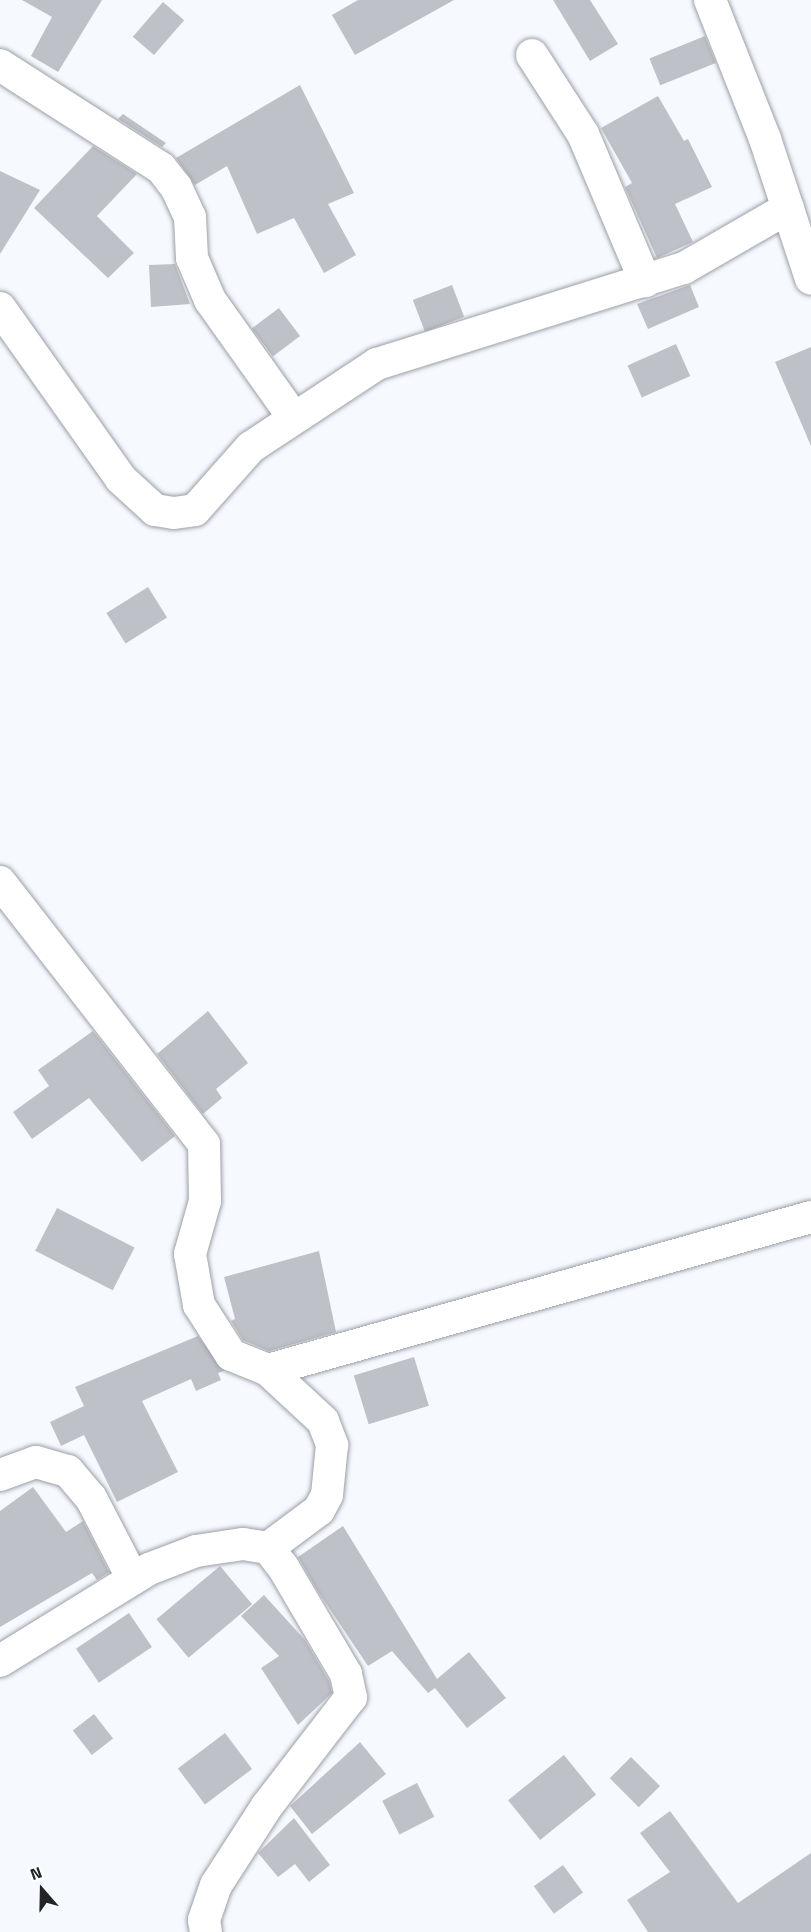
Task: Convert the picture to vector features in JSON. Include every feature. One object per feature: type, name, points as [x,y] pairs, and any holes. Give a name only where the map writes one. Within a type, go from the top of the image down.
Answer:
[{"type":"street","points":[[710,0],[788,208],[811,279]]},
{"type":"street","points":[[532,55],[583,134],[645,281]]},
{"type":"street","points":[[0,65],[161,168],[176,187],[190,217],[192,258],[210,300],[293,417]]},
{"type":"street","points":[[0,308],[108,463],[155,510],[195,510],[251,447],[293,417],[377,364],[645,281],[704,260],[788,208]]},
{"type":"street","points":[[0,882],[204,1144],[205,1201],[190,1254],[200,1305],[231,1355],[268,1370],[323,1421],[332,1462],[320,1510],[268,1548],[243,1544],[196,1551],[133,1579],[0,1661]]},
{"type":"street","points":[[268,1370],[811,1217]]},
{"type":"street","points":[[0,1475],[36,1462],[68,1471],[92,1498],[133,1579]]},
{"type":"street","points":[[206,1932],[204,1920],[216,1885],[267,1806],[351,1697],[346,1674],[268,1548]]},
{"type":"building","points":[[22,0],[102,0],[58,72],[31,56],[52,17]]},
{"type":"building","points":[[358,0],[454,0],[355,55],[332,15]]},
{"type":"building","points":[[553,0],[590,0],[618,44],[590,61]]},
{"type":"building","points":[[163,2],[184,20],[154,55],[133,37]]},
{"type":"building","points":[[705,36],[716,63],[660,85],[649,58]]},
{"type":"building","points":[[300,85],[354,193],[328,204],[356,255],[324,273],[294,218],[257,234],[227,166],[195,185],[176,158]]},
{"type":"building","points":[[658,96],[684,141],[688,139],[712,187],[675,204],[693,242],[657,258],[625,187],[632,183],[601,128]]},
{"type":"building","points":[[123,114],[166,143],[162,147],[118,119]]},
{"type":"building","points":[[93,146],[137,174],[97,216],[134,253],[108,278],[34,208]]},
{"type":"building","points":[[0,171],[40,190],[0,254]]},
{"type":"building","points":[[175,264],[190,304],[151,307],[149,265]]},
{"type":"building","points":[[452,285],[464,317],[425,332],[413,300]]},
{"type":"building","points":[[690,285],[699,307],[648,329],[637,304]]},
{"type":"building","points":[[279,308],[300,336],[273,356],[252,328]]},
{"type":"building","points":[[676,344],[690,376],[642,398],[628,366]]},
{"type":"building","points":[[811,347],[811,446],[775,362]]},
{"type":"building","points":[[148,587],[167,618],[126,643],[106,613]]},
{"type":"building","points":[[208,1011],[248,1063],[216,1089],[222,1098],[203,1114],[157,1054]]},
{"type":"building","points":[[93,1031],[175,1136],[142,1162],[89,1098],[32,1139],[13,1112],[49,1086],[38,1070]]},
{"type":"building","points":[[57,1208],[135,1247],[113,1290],[35,1251]]},
{"type":"building","points":[[319,1251],[336,1332],[269,1351],[243,1340],[231,1321],[235,1319],[224,1277]]},
{"type":"building","points":[[198,1336],[224,1371],[218,1373],[221,1380],[196,1391],[191,1379],[142,1401],[178,1472],[117,1502],[84,1435],[61,1446],[50,1422],[84,1406],[75,1387]]},
{"type":"building","points":[[414,1357],[429,1406],[369,1424],[354,1375]]},
{"type":"building","points":[[33,1487],[66,1532],[83,1521],[109,1572],[97,1580],[92,1573],[0,1627],[0,1511]]},
{"type":"building","points":[[343,1526],[437,1679],[469,1652],[506,1698],[467,1728],[435,1688],[428,1693],[392,1651],[368,1666],[317,1590],[298,1557]]},
{"type":"building","points":[[220,1566],[252,1604],[189,1658],[156,1619]]},
{"type":"building","points":[[264,1595],[305,1640],[329,1681],[332,1693],[298,1725],[261,1668],[279,1656],[241,1616]]},
{"type":"building","points":[[129,1613],[152,1647],[99,1683],[76,1649]]},
{"type":"building","points":[[94,1714],[113,1738],[92,1755],[73,1731]]},
{"type":"building","points":[[225,1733],[252,1769],[205,1804],[178,1769]]},
{"type":"building","points":[[360,1742],[386,1774],[312,1834],[290,1806]]},
{"type":"building","points":[[564,1755],[596,1795],[540,1840],[508,1800]]},
{"type":"building","points":[[631,1757],[660,1786],[639,1807],[610,1778]]},
{"type":"building","points":[[417,1783],[434,1817],[400,1835],[382,1801]]},
{"type":"building","points":[[670,1811],[738,1903],[811,1853],[811,1932],[648,1932],[627,1900],[670,1872],[640,1833]]},
{"type":"building","points":[[294,1818],[330,1865],[309,1882],[295,1864],[278,1877],[258,1853]]},
{"type":"building","points":[[563,1865],[583,1893],[554,1914],[534,1886]]}]
